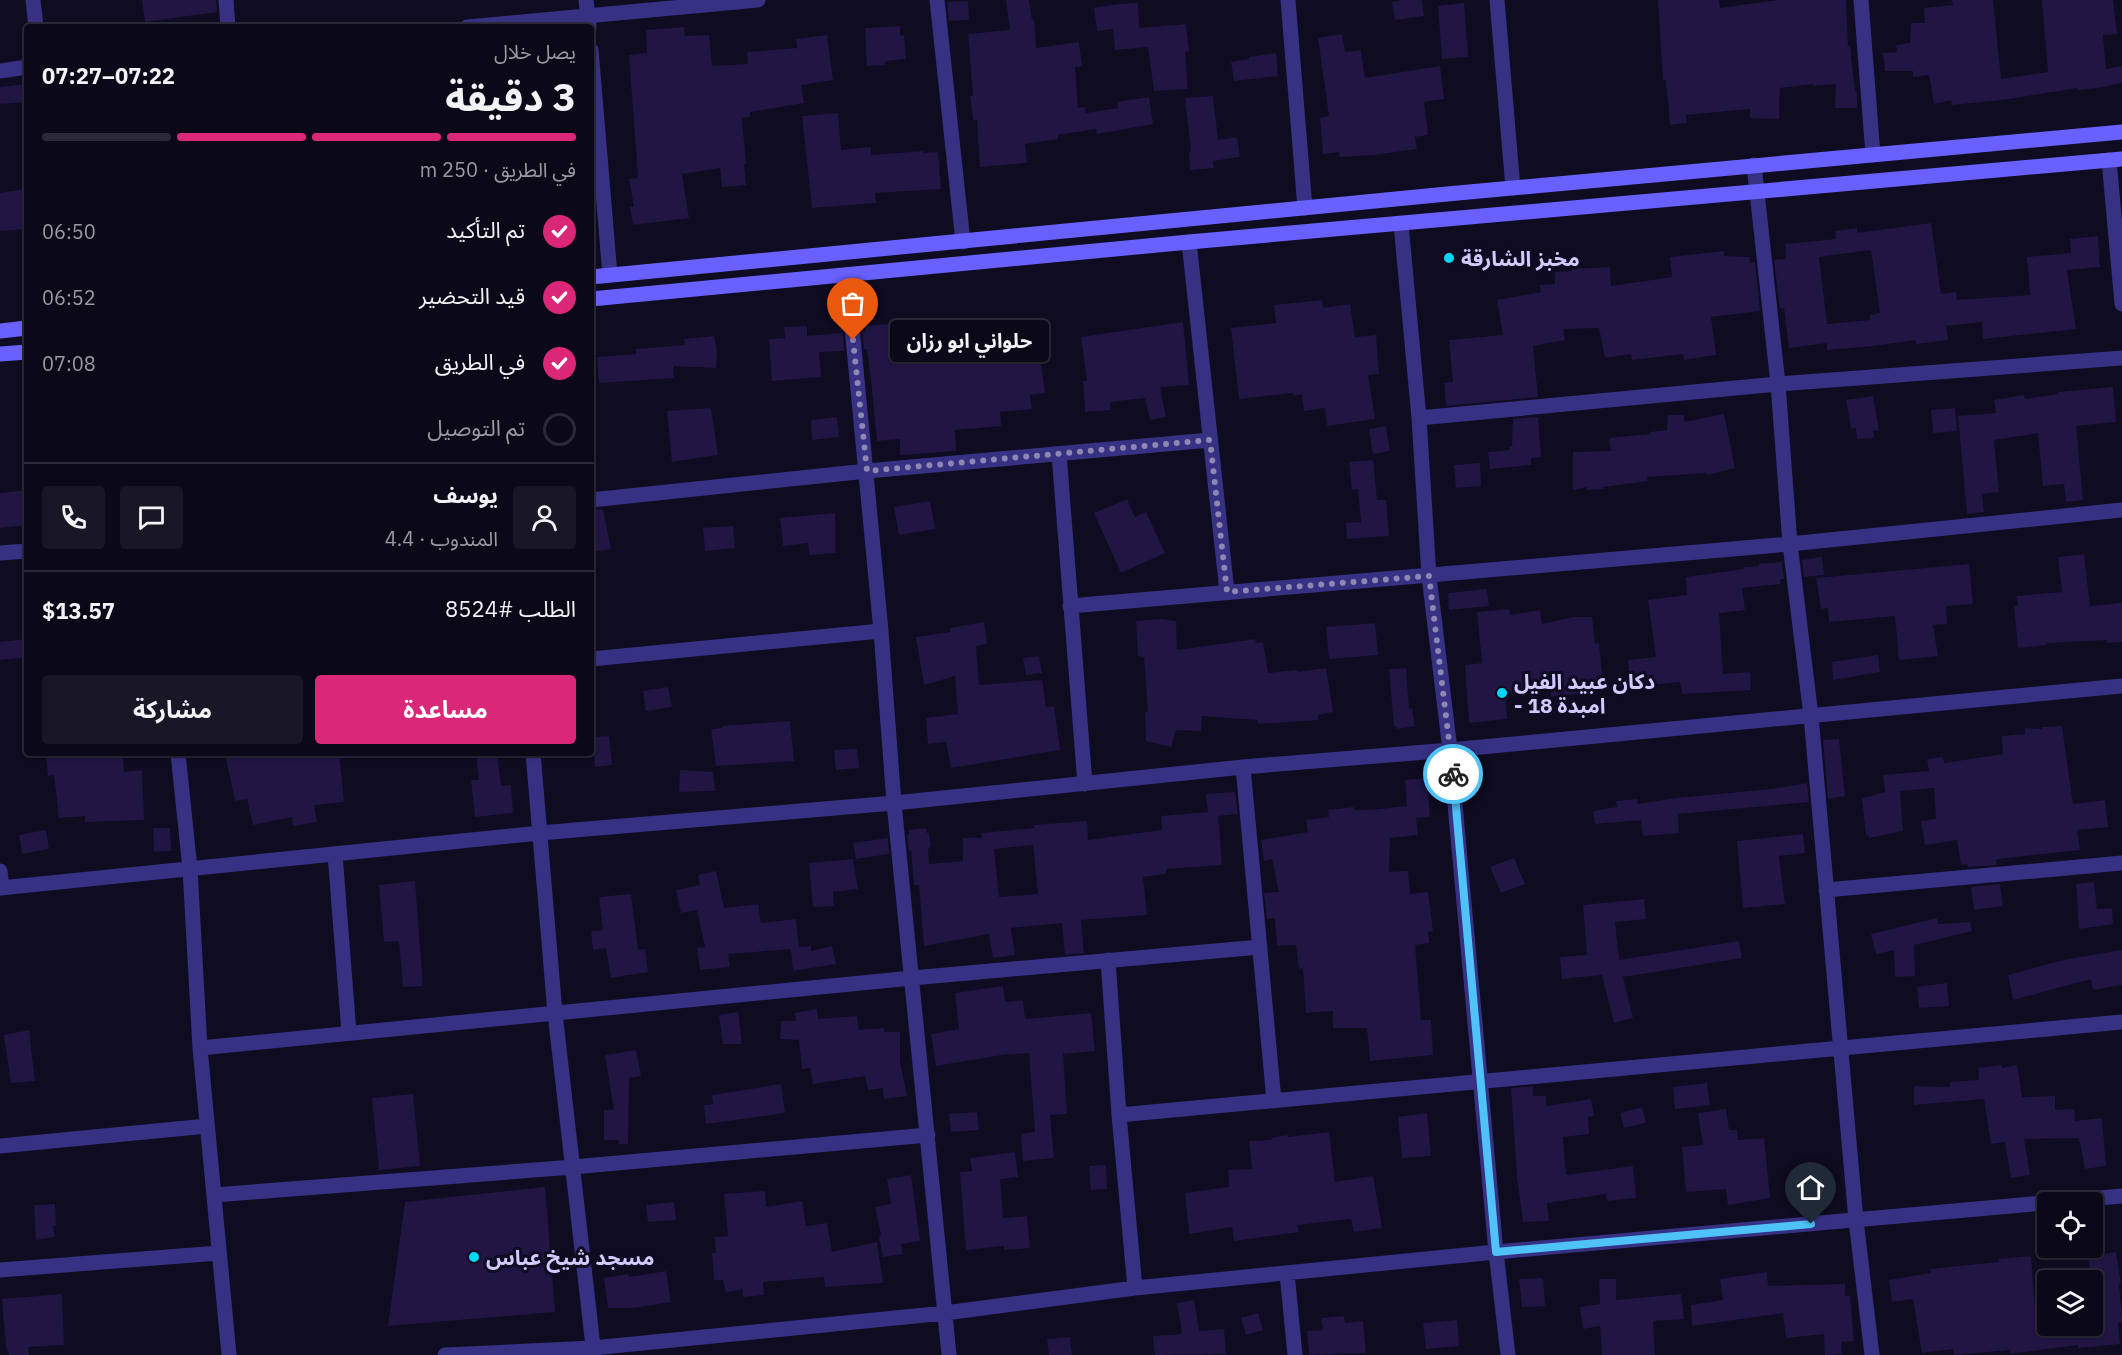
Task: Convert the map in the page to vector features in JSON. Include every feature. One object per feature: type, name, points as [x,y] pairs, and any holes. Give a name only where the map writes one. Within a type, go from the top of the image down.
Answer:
[{"type":"main road","points":[[594,277],[1754,165],[2122,132]]},
{"type":"main road","points":[[594,299],[1189,242],[1756,193],[2115,159]]},
{"type":"main road","points":[[0,330],[24,328]]},
{"type":"main road","points":[[0,354],[24,352]]},
{"type":"street","points":[[33,0],[36,24]]},
{"type":"street","points":[[226,0],[228,24]]},
{"type":"street","points":[[586,0],[589,21]]},
{"type":"street","points":[[528,24],[589,21],[758,0]]},
{"type":"street","points":[[937,0],[963,242]]},
{"type":"street","points":[[1288,0],[1305,208]]},
{"type":"street","points":[[1497,0],[1514,188]]},
{"type":"street","points":[[1861,0],[1873,155]]},
{"type":"street","points":[[0,70],[24,67]]},
{"type":"street","points":[[594,86],[610,275]]},
{"type":"street","points":[[2115,159],[2122,304]]},
{"type":"street","points":[[1754,165],[1779,384],[1790,544],[1811,716],[1856,1220],[1872,1355]]},
{"type":"street","points":[[1401,224],[1419,418],[1429,576],[1450,750],[1496,1252],[1508,1355]]},
{"type":"street","points":[[1189,242],[1227,592]]},
{"type":"street","points":[[847,275],[867,471],[894,803],[949,1355]]},
{"type":"street","points":[[1419,418],[1779,384],[2122,358]]},
{"type":"street","points":[[594,500],[867,471],[1210,440]]},
{"type":"street","points":[[1059,454],[1085,784]]},
{"type":"street","points":[[1070,606],[1790,544],[2122,510]]},
{"type":"street","points":[[0,553],[24,551]]},
{"type":"street","points":[[594,659],[881,631]]},
{"type":"street","points":[[0,871],[1,888],[540,834],[894,803],[1243,767],[1450,750],[2122,686]]},
{"type":"street","points":[[178,756],[190,869],[200,1048],[229,1355]]},
{"type":"street","points":[[533,756],[555,1013],[594,1351]]},
{"type":"street","points":[[1243,767],[1274,1101]]},
{"type":"street","points":[[335,854],[349,1033]]},
{"type":"street","points":[[1826,890],[2122,863]]},
{"type":"street","points":[[200,1048],[912,978],[1260,947]]},
{"type":"street","points":[[1108,960],[1135,1288]]},
{"type":"street","points":[[1119,1115],[2122,1022]]},
{"type":"street","points":[[0,1146],[207,1126]]},
{"type":"street","points":[[214,1196],[928,1135]]},
{"type":"street","points":[[444,1355],[594,1351],[945,1313],[1135,1288],[1496,1252],[2122,1196]]},
{"type":"street","points":[[0,1270],[219,1253]]},
{"type":"street","points":[[1287,1273],[1295,1355]]},
{"type":"building","points":[[142,0],[216,0],[217,12],[145,22]]},
{"type":"building","points":[[1006,0],[1029,0],[1032,20],[1034,19],[1036,48],[1079,42],[1082,66],[1075,67],[1078,108],[1085,107],[1086,113],[1118,108],[1117,102],[1149,97],[1153,124],[1097,134],[1096,129],[1058,135],[1058,139],[1025,144],[1027,163],[980,167],[977,120],[973,120],[970,96],[973,95],[968,34],[1010,30]]},
{"type":"building","points":[[1422,0],[1424,16],[1395,20],[1392,2]]},
{"type":"building","points":[[1658,0],[1719,0],[1720,8],[1778,0],[1846,0],[1848,46],[1850,46],[1855,91],[1857,91],[1857,108],[1835,108],[1836,84],[1813,86],[1813,84],[1780,88],[1779,119],[1750,118],[1750,109],[1686,115],[1687,123],[1670,125],[1666,80],[1663,80]]},
{"type":"building","points":[[1952,0],[1993,0],[2001,79],[2048,72],[2042,0],[2113,0],[2117,34],[2103,35],[2106,69],[2122,66],[2122,83],[2002,100],[1952,105],[1951,100],[1934,104],[1929,75],[1913,77],[1913,71],[1885,71],[1883,53],[1897,52],[1896,45],[1910,43],[1911,23],[1925,23],[1924,8],[1953,5]]},
{"type":"building","points":[[968,1],[969,20],[949,21],[947,2]]},
{"type":"building","points":[[1138,3],[1139,28],[1186,24],[1189,51],[1185,52],[1188,89],[1154,91],[1148,47],[1115,50],[1113,29],[1097,31],[1094,8]]},
{"type":"building","points":[[1464,3],[1468,57],[1442,59],[1438,6]]},
{"type":"building","points":[[900,26],[900,36],[904,35],[906,59],[885,61],[885,65],[867,66],[865,28]]},
{"type":"building","points":[[684,27],[685,36],[709,35],[712,66],[748,64],[747,52],[797,48],[796,39],[827,35],[833,80],[801,85],[804,103],[750,112],[750,117],[742,118],[746,185],[722,187],[720,168],[682,174],[689,218],[633,225],[630,207],[634,207],[629,179],[638,178],[629,55],[647,53],[646,30]]},
{"type":"building","points":[[1342,34],[1345,52],[1361,50],[1365,78],[1440,66],[1444,99],[1424,102],[1428,135],[1415,137],[1417,149],[1340,157],[1339,152],[1323,154],[1320,118],[1329,116],[1318,38]]},
{"type":"building","points":[[1276,53],[1278,76],[1234,81],[1231,62]]},
{"type":"building","points":[[24,84],[24,102],[0,104],[0,87]]},
{"type":"building","points":[[1213,96],[1218,140],[1237,137],[1240,157],[1213,161],[1214,168],[1190,170],[1189,152],[1191,151],[1185,98]]},
{"type":"building","points":[[838,113],[841,150],[871,147],[871,155],[938,152],[941,189],[875,193],[876,203],[812,208],[802,116]]},
{"type":"building","points":[[24,189],[24,229],[0,231],[0,193]]},
{"type":"building","points":[[1931,223],[1941,294],[1956,292],[1957,300],[2030,295],[2027,257],[2071,253],[2070,239],[2098,236],[2100,267],[2067,270],[2076,329],[1983,339],[1982,322],[1946,326],[1948,340],[1916,344],[1916,340],[1827,350],[1827,343],[1789,348],[1784,308],[1780,309],[1774,260],[1786,259],[1785,244],[1836,239],[1835,231],[1857,228],[1857,233]],"holes":[[[1871,250],[1880,313],[1870,315],[1870,320],[1827,324],[1819,257]]]},
{"type":"building","points":[[1724,251],[1724,256],[1750,257],[1749,263],[1755,262],[1760,311],[1711,317],[1716,355],[1684,360],[1683,354],[1632,360],[1631,354],[1605,358],[1599,328],[1563,329],[1565,340],[1533,346],[1538,397],[1446,406],[1444,383],[1453,382],[1449,340],[1503,335],[1497,300],[1541,292],[1540,285],[1555,284],[1555,272],[1610,267],[1611,286],[1672,277],[1670,257]]},
{"type":"building","points":[[1322,300],[1323,308],[1350,304],[1355,337],[1376,335],[1379,374],[1368,375],[1375,419],[1327,426],[1325,408],[1304,411],[1302,394],[1239,399],[1231,328],[1276,323],[1274,305]]},
{"type":"building","points":[[935,320],[936,334],[1003,327],[1004,336],[1037,332],[1045,393],[1030,395],[1032,409],[1000,412],[1001,426],[955,430],[956,451],[900,455],[900,439],[877,441],[867,349],[864,349],[862,332],[865,332],[865,326]]},
{"type":"building","points":[[1183,322],[1189,385],[1160,387],[1166,417],[1150,420],[1145,398],[1110,402],[1111,410],[1085,412],[1083,381],[1087,381],[1081,337]]},
{"type":"building","points":[[807,326],[807,336],[843,333],[844,351],[819,352],[821,377],[772,381],[769,339],[785,338],[784,327]]},
{"type":"building","points":[[714,336],[717,351],[716,368],[673,366],[674,378],[599,383],[597,357],[636,354],[636,349],[685,345],[684,339]]},
{"type":"building","points":[[2113,387],[2116,422],[2076,426],[2083,500],[2066,502],[2064,484],[2043,486],[2038,433],[1994,440],[1999,492],[1982,494],[1984,512],[1967,514],[1958,416],[1996,413],[1994,400],[2024,395],[2025,399],[2058,394],[2058,392]]},
{"type":"building","points":[[1873,396],[1879,430],[1873,431],[1874,438],[1857,439],[1856,428],[1851,429],[1846,400]]},
{"type":"building","points":[[711,408],[718,455],[672,462],[667,411]]},
{"type":"building","points":[[1955,408],[1957,431],[1933,433],[1931,410]]},
{"type":"building","points":[[1724,414],[1735,468],[1707,475],[1706,473],[1647,477],[1648,481],[1603,487],[1603,489],[1587,490],[1587,487],[1573,490],[1573,452],[1611,451],[1609,438],[1667,430],[1668,415],[1684,415],[1684,422]]},
{"type":"building","points":[[837,417],[839,437],[812,440],[811,420]]},
{"type":"building","points":[[1538,417],[1541,457],[1531,458],[1531,465],[1490,469],[1488,452],[1509,450],[1509,446],[1512,446],[1513,419]]},
{"type":"building","points":[[1386,426],[1390,451],[1373,454],[1369,429]]},
{"type":"building","points":[[1373,460],[1377,500],[1386,500],[1389,536],[1347,539],[1346,523],[1361,522],[1358,489],[1352,490],[1349,462]]},
{"type":"building","points":[[1480,463],[1481,486],[1456,488],[1454,465]]},
{"type":"building","points":[[24,490],[24,525],[0,528],[0,493]]},
{"type":"building","points":[[1127,499],[1135,517],[1146,512],[1165,553],[1121,573],[1094,513]]},
{"type":"building","points":[[930,501],[935,529],[899,535],[894,507]]},
{"type":"building","points":[[603,509],[611,549],[594,552],[594,510]]},
{"type":"building","points":[[835,513],[835,553],[809,555],[808,543],[783,546],[780,518]]},
{"type":"building","points":[[733,526],[735,548],[705,551],[703,528]]},
{"type":"building","points":[[2084,554],[2090,606],[2122,603],[2122,642],[2107,643],[2107,640],[2046,643],[2046,645],[2018,648],[2014,606],[2018,606],[2016,596],[2062,592],[2058,557]]},
{"type":"building","points":[[1822,557],[1824,575],[1804,577],[1802,560]]},
{"type":"building","points":[[1782,562],[1784,579],[1780,579],[1781,584],[1742,588],[1745,610],[1719,613],[1723,674],[1750,672],[1751,690],[1682,694],[1680,682],[1630,687],[1628,660],[1656,657],[1648,600],[1687,595],[1686,577]]},
{"type":"building","points":[[1969,564],[1973,604],[1946,606],[1947,624],[1933,625],[1938,656],[1899,660],[1895,616],[1829,622],[1828,608],[1821,609],[1816,578]]},
{"type":"building","points":[[1487,589],[1489,606],[1449,610],[1448,593]]},
{"type":"building","points":[[1509,609],[1510,615],[1540,610],[1542,624],[1574,617],[1592,617],[1595,644],[1599,643],[1602,675],[1596,676],[1598,691],[1551,697],[1551,690],[1505,693],[1507,719],[1469,723],[1465,665],[1482,663],[1477,612]]},
{"type":"building","points":[[1161,619],[1176,621],[1177,650],[1255,639],[1256,643],[1263,642],[1268,673],[1326,668],[1333,712],[1318,715],[1318,720],[1258,724],[1258,720],[1202,716],[1201,731],[1176,730],[1171,747],[1146,741],[1145,712],[1148,712],[1144,657],[1138,656],[1136,621]]},
{"type":"building","points":[[984,622],[987,644],[976,646],[979,685],[1042,680],[1046,707],[1054,706],[1060,750],[951,768],[946,742],[928,744],[926,718],[958,714],[955,676],[924,685],[916,637],[950,632],[950,628]]},
{"type":"building","points":[[1375,623],[1378,655],[1329,659],[1326,627]]},
{"type":"building","points":[[24,639],[24,657],[0,660],[0,642]]},
{"type":"building","points":[[1878,655],[1880,672],[1833,680],[1832,662]]},
{"type":"building","points":[[1039,656],[1042,673],[1026,675],[1023,658]]},
{"type":"building","points":[[1406,668],[1409,709],[1412,708],[1415,726],[1397,729],[1396,726],[1394,727],[1389,669]]},
{"type":"building","points":[[668,687],[672,707],[646,711],[643,691]]},
{"type":"building","points":[[790,721],[794,761],[716,766],[711,729],[722,728],[722,726]]},
{"type":"building","points":[[2062,726],[2073,804],[2105,800],[2108,827],[2077,830],[2080,850],[1998,859],[1996,860],[1997,865],[1968,867],[1967,864],[1961,865],[1957,840],[1925,845],[1921,821],[1936,819],[1934,788],[1900,791],[1903,831],[1869,838],[1869,835],[1866,836],[1862,798],[1885,792],[1883,775],[1929,771],[1927,759],[1943,757],[1944,763],[2003,754],[2002,736],[2025,734],[2025,728],[2042,729],[2042,727]]},
{"type":"building","points":[[609,736],[612,765],[595,767],[594,737]]},
{"type":"building","points":[[1839,739],[1845,796],[1828,799],[1823,740]]},
{"type":"building","points":[[857,749],[859,768],[836,770],[834,750]]},
{"type":"building","points":[[46,756],[123,756],[124,772],[142,770],[144,820],[85,822],[85,816],[59,818],[54,775],[48,776]]},
{"type":"building","points":[[226,756],[339,756],[344,802],[314,805],[317,822],[293,826],[292,817],[253,825],[247,799],[235,801]]},
{"type":"building","points":[[476,756],[497,756],[501,786],[511,785],[513,813],[475,817],[471,780],[479,780]]},
{"type":"building","points":[[680,770],[713,772],[715,791],[679,792]]},
{"type":"building","points":[[1427,778],[1430,817],[1416,818],[1418,835],[1390,838],[1389,872],[1408,871],[1410,894],[1428,892],[1433,931],[1428,932],[1429,943],[1415,945],[1421,1020],[1431,1020],[1433,1055],[1370,1061],[1367,1028],[1333,1028],[1333,1011],[1306,1013],[1303,968],[1299,969],[1296,945],[1277,946],[1275,918],[1267,919],[1264,893],[1279,892],[1272,859],[1264,861],[1261,840],[1308,832],[1306,820],[1329,817],[1328,810],[1354,807],[1354,810],[1371,810],[1407,806],[1405,780]]},
{"type":"building","points":[[1807,783],[1809,802],[1678,814],[1679,833],[1643,836],[1641,820],[1595,824],[1593,811],[1617,807],[1616,801],[1637,799],[1638,804]]},
{"type":"building","points":[[1235,792],[1238,814],[1218,816],[1222,865],[1166,869],[1166,874],[1143,877],[1147,915],[1081,920],[1084,953],[1065,955],[1062,923],[1011,928],[1015,955],[993,958],[989,934],[924,946],[919,885],[914,885],[911,850],[909,851],[907,835],[909,835],[909,830],[926,828],[929,833],[931,847],[928,848],[929,864],[963,861],[963,838],[982,838],[981,833],[1035,828],[1034,825],[1087,821],[1088,840],[1162,830],[1161,816],[1208,812],[1206,794]],"holes":[[[1033,845],[1038,894],[999,897],[994,849]]]},
{"type":"building","points":[[153,828],[170,828],[171,851],[154,852]]},
{"type":"building","points":[[46,830],[49,849],[22,854],[19,835]]},
{"type":"building","points":[[1803,834],[1805,853],[1779,856],[1785,904],[1743,908],[1737,841]]},
{"type":"building","points":[[888,838],[889,854],[856,859],[853,843]]},
{"type":"building","points":[[1514,858],[1525,884],[1501,893],[1490,867]]},
{"type":"building","points":[[853,859],[858,889],[833,892],[834,906],[813,907],[809,863]]},
{"type":"building","points":[[716,871],[724,908],[758,904],[761,923],[796,919],[799,947],[811,946],[811,951],[832,946],[836,964],[793,971],[791,949],[728,954],[730,967],[700,970],[697,948],[705,947],[697,910],[681,913],[676,890],[700,885],[698,875]]},
{"type":"building","points":[[415,881],[423,986],[403,987],[399,941],[384,942],[379,885]]},
{"type":"building","points":[[2094,882],[2097,909],[2112,908],[2113,924],[2079,929],[2076,884]]},
{"type":"building","points":[[2000,884],[2003,906],[1974,910],[1971,887]]},
{"type":"building","points":[[631,894],[638,950],[645,949],[648,972],[611,978],[606,948],[593,950],[591,931],[603,930],[599,897]]},
{"type":"building","points":[[1644,899],[1646,919],[1615,922],[1619,960],[1739,941],[1742,958],[1623,977],[1633,1018],[1614,1023],[1602,975],[1562,979],[1560,957],[1587,955],[1583,905]]},
{"type":"building","points":[[1937,918],[1938,924],[1970,922],[1972,931],[1914,945],[1915,976],[1895,977],[1894,950],[1876,954],[1871,934]]},
{"type":"building","points":[[2122,950],[2122,985],[2093,990],[2091,979],[2013,1000],[2008,975],[2068,959]]},
{"type":"building","points":[[1947,983],[1949,1006],[1919,1008],[1917,987]]},
{"type":"building","points":[[1003,986],[1005,1002],[1023,1000],[1025,1019],[1091,1013],[1095,1051],[1063,1054],[1067,1114],[1050,1115],[1054,1158],[1023,1161],[1021,1134],[1035,1132],[1029,1053],[936,1066],[931,1034],[959,1029],[955,993]]},
{"type":"building","points":[[817,1009],[818,1019],[857,1016],[859,1030],[884,1028],[884,1032],[900,1032],[900,1061],[907,1096],[884,1099],[883,1088],[868,1090],[865,1076],[813,1084],[810,1068],[802,1069],[799,1040],[780,1039],[781,1021],[796,1021],[795,1013]]},
{"type":"building","points":[[738,1012],[742,1044],[723,1044],[719,1015]]},
{"type":"building","points":[[29,1030],[35,1081],[11,1083],[4,1035]]},
{"type":"building","points":[[636,1050],[641,1076],[629,1078],[628,1144],[619,1144],[618,1140],[604,1140],[604,1110],[614,1110],[605,1055]]},
{"type":"building","points":[[2001,1065],[2002,1068],[2017,1065],[2022,1097],[2055,1096],[2055,1110],[2074,1109],[2075,1121],[2102,1118],[2106,1166],[2085,1169],[2079,1138],[2024,1139],[2030,1175],[2011,1178],[2005,1142],[1991,1144],[1984,1099],[1914,1105],[1914,1086],[1950,1087],[1950,1082],[1979,1080],[1978,1068]]},
{"type":"building","points":[[1707,1083],[1710,1105],[1675,1109],[1673,1087]]},
{"type":"building","points":[[781,1084],[785,1113],[706,1124],[704,1105],[713,1104],[712,1095]]},
{"type":"building","points":[[1533,1086],[1533,1096],[1546,1096],[1546,1106],[1591,1099],[1594,1116],[1588,1117],[1589,1134],[1563,1137],[1566,1175],[1633,1166],[1636,1198],[1607,1201],[1606,1194],[1547,1203],[1549,1221],[1523,1222],[1517,1177],[1511,1088]]},
{"type":"building","points":[[413,1094],[420,1166],[379,1170],[372,1098]]},
{"type":"building","points":[[1642,1107],[1646,1123],[1624,1128],[1620,1113]]},
{"type":"building","points":[[1726,1109],[1729,1130],[1737,1130],[1738,1140],[1764,1138],[1770,1198],[1728,1205],[1726,1189],[1686,1192],[1682,1147],[1703,1145],[1698,1113]]},
{"type":"building","points":[[977,1112],[979,1130],[951,1132],[949,1114]]},
{"type":"building","points":[[1427,1113],[1431,1156],[1402,1158],[1398,1117]]},
{"type":"building","points":[[1329,1132],[1335,1182],[1373,1176],[1382,1228],[1354,1232],[1351,1219],[1297,1225],[1299,1232],[1234,1241],[1232,1227],[1189,1234],[1185,1193],[1229,1187],[1228,1170],[1252,1169],[1249,1141]]},
{"type":"building","points":[[1015,1152],[1018,1177],[1000,1179],[1003,1218],[1027,1216],[1030,1248],[1004,1250],[1004,1246],[966,1250],[960,1172],[972,1171],[970,1158]]},
{"type":"building","points":[[1106,1165],[1107,1189],[1091,1190],[1089,1166]]},
{"type":"building","points":[[911,1175],[920,1241],[901,1244],[903,1254],[883,1257],[875,1207],[891,1204],[887,1179]]},
{"type":"building","name":"مسجد شيخ عباس","points":[[545,1187],[555,1312],[388,1326],[405,1202]]},
{"type":"building","points":[[765,1191],[766,1207],[802,1201],[806,1226],[827,1223],[832,1252],[877,1242],[883,1283],[825,1287],[824,1277],[763,1282],[764,1295],[743,1297],[743,1289],[726,1293],[723,1280],[714,1280],[712,1253],[716,1253],[715,1237],[728,1236],[724,1194]]},
{"type":"building","points":[[674,1202],[676,1220],[648,1222],[646,1205]]},
{"type":"building","points":[[55,1204],[56,1226],[53,1226],[55,1237],[36,1240],[34,1205]]},
{"type":"building","points":[[2116,1252],[2121,1284],[2119,1284],[2122,1322],[2118,1323],[2120,1344],[2078,1348],[2078,1345],[2010,1354],[2010,1350],[1954,1355],[1953,1349],[1922,1353],[1913,1299],[1892,1302],[1889,1280],[1931,1273],[1930,1269],[1999,1262],[1998,1259],[2031,1256],[2035,1309],[2037,1309],[2037,1336],[2103,1336],[2103,1270],[2090,1270],[2088,1258],[2103,1258],[2103,1254]]},
{"type":"building","points":[[666,1271],[671,1302],[634,1308],[608,1308],[604,1278],[628,1274],[629,1277]]},
{"type":"building","points":[[1767,1272],[1768,1286],[1845,1284],[1845,1296],[1850,1296],[1854,1341],[1841,1342],[1842,1354],[1825,1355],[1824,1334],[1786,1338],[1783,1313],[1692,1326],[1691,1305],[1723,1300],[1720,1279]]},
{"type":"building","points":[[1543,1278],[1545,1306],[1522,1307],[1519,1279]]},
{"type":"building","points":[[1599,1279],[1616,1279],[1616,1300],[1681,1294],[1684,1319],[1653,1321],[1655,1355],[1602,1355],[1600,1326],[1583,1329],[1580,1307],[1600,1304]]},
{"type":"building","points":[[62,1294],[64,1345],[28,1347],[29,1355],[9,1355],[6,1346],[2,1299]]},
{"type":"building","points":[[1194,1300],[1199,1331],[1224,1329],[1226,1354],[1155,1355],[1153,1336],[1182,1334],[1177,1303]]},
{"type":"building","points":[[1258,1313],[1263,1330],[1246,1335],[1241,1318]]},
{"type":"building","points":[[1344,1316],[1345,1323],[1363,1321],[1366,1353],[1309,1355],[1307,1331],[1323,1330],[1321,1318]]},
{"type":"building","points":[[1457,1320],[1459,1346],[1426,1349],[1423,1323]]},
{"type":"building","points":[[1070,1337],[1072,1355],[1049,1355],[1047,1339]]},
{"type":"way so far","points":[[853,340],[867,471],[1210,440],[1227,592],[1429,576],[1453,774]]},
{"type":"place","name":"مخبز الشارقة","points":[[1449,258]]},
{"type":"place","name":"حلواني ابو رزان","points":[[853,340]]},
{"type":"place","name":"دكان عبيد الفيل - امبدة 18","points":[[1502,693]]},
{"type":"place","name":"مسجد شيخ عباس","points":[[474,1257]]},
{"type":"route","points":[[1453,774],[1496,1252],[1811,1224]]}]
